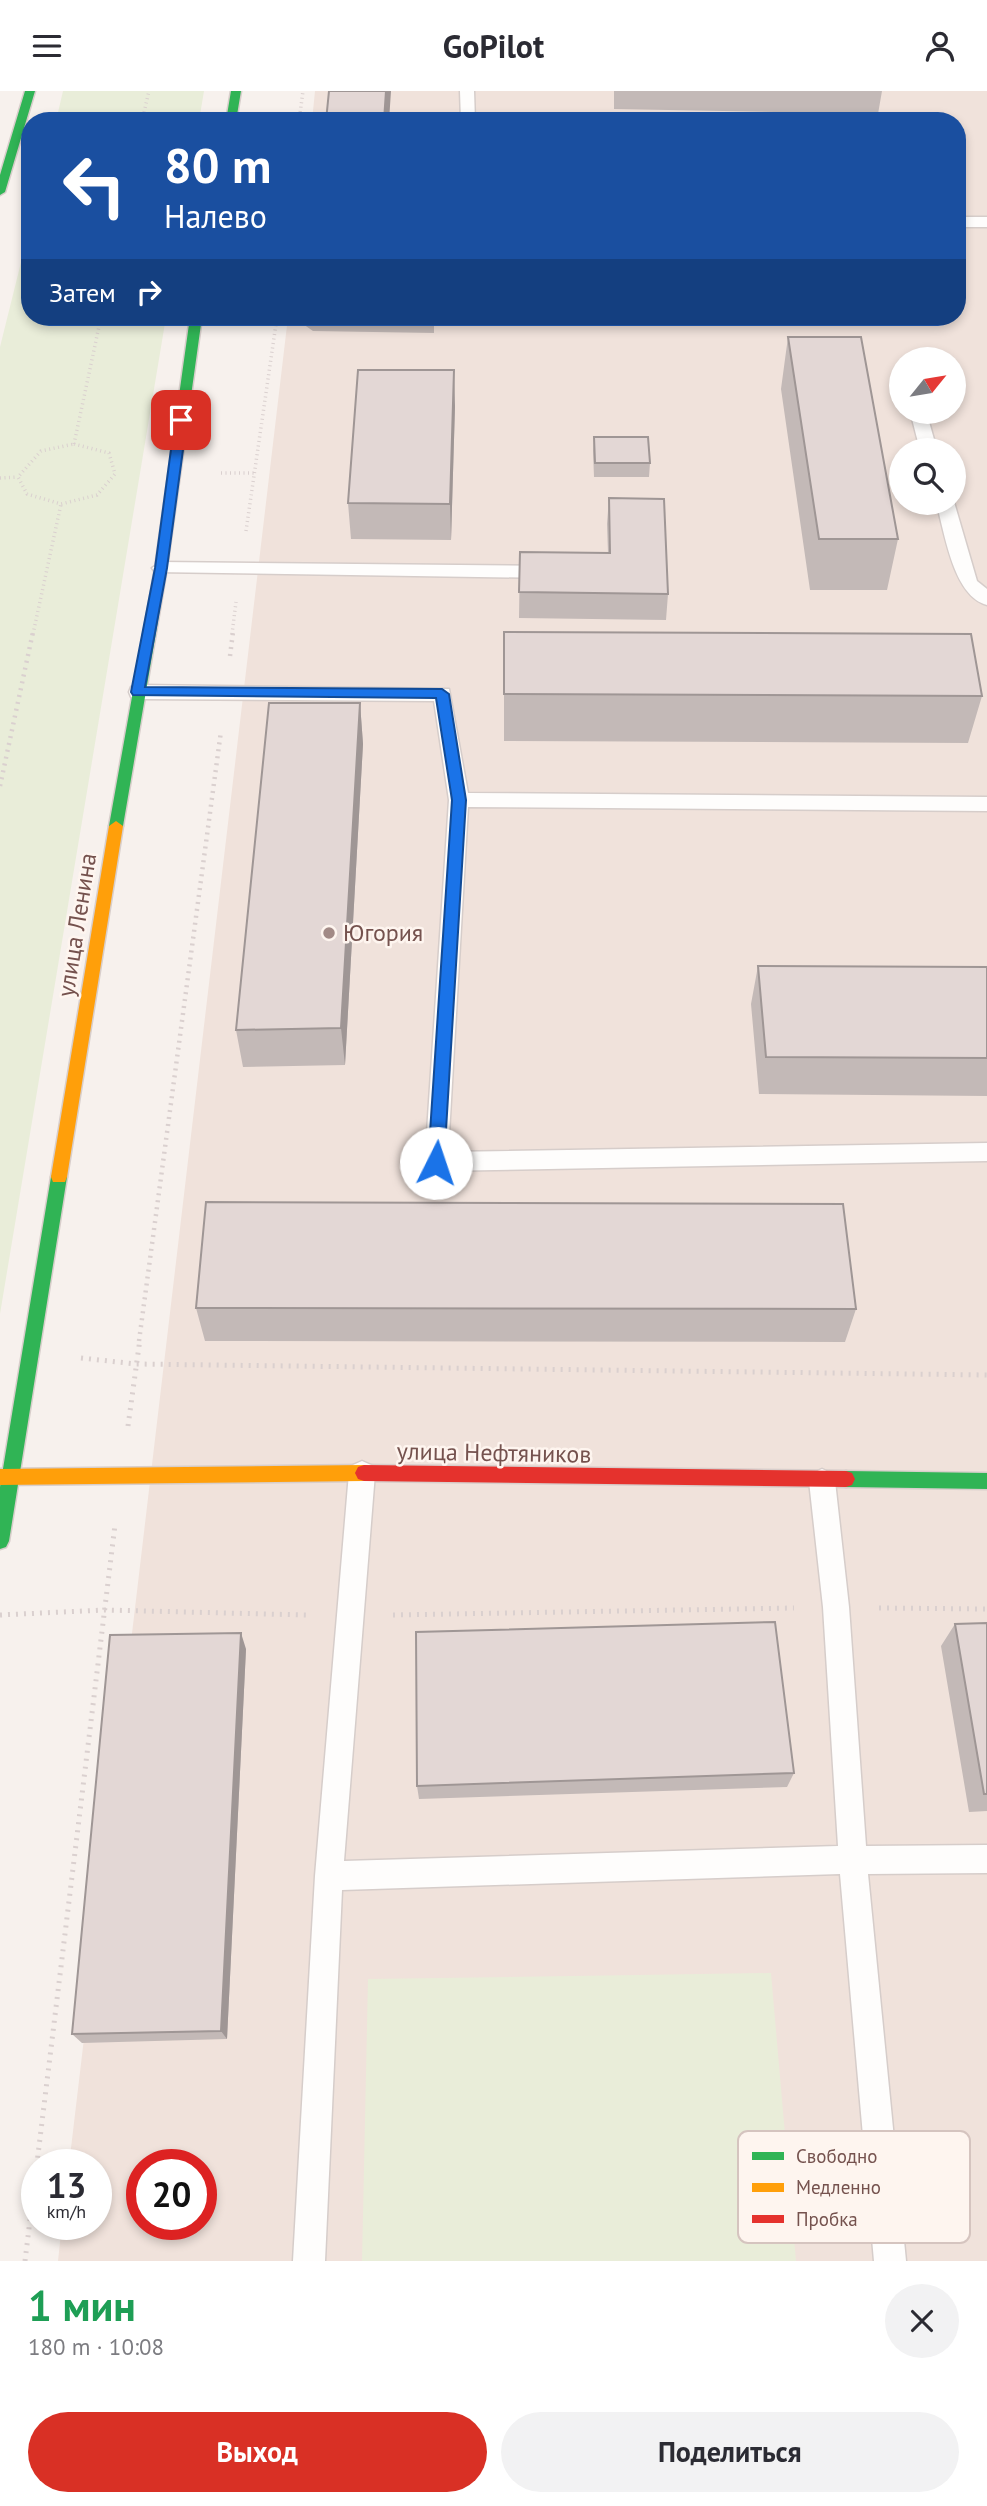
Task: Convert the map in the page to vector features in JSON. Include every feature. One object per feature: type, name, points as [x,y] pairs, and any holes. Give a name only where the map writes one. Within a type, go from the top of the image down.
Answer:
[{"type":"main road","points":[[24,112],[30,91]]},
{"type":"main road","points":[[232,112],[236,91]]},
{"type":"main road","points":[[0,192],[21,121]]},
{"type":"main road","name":"улица Ленина","points":[[0,1541],[5,1477],[30,1353],[138,692],[161,568],[195,326]]},
{"type":"main road","name":"улица Нефтяников","points":[[5,1477],[362,1473],[822,1481],[987,1481]]},
{"type":"lane","points":[[467,91],[468,112]]},
{"type":"lane","points":[[966,222],[987,222]]},
{"type":"lane","points":[[949,515],[969,584],[987,599]]},
{"type":"lane","points":[[161,568],[557,572]]},
{"type":"lane","points":[[138,692],[442,694],[459,800],[436,1163],[987,1152]]},
{"type":"lane","points":[[459,800],[987,804]]},
{"type":"lane","points":[[309,2261],[329,1876],[362,1473]]},
{"type":"lane","points":[[822,1481],[836,1607],[853,1860],[878,2131]]},
{"type":"lane","points":[[329,1876],[853,1860],[987,1859]]},
{"type":"lane","points":[[888,2243],[890,2261]]},
{"type":"path","points":[[144,112],[149,91]]},
{"type":"path","points":[[300,112],[303,91]]},
{"type":"path","points":[[74,444],[99,326]]},
{"type":"path","points":[[25,2261],[121,1476],[226,693],[240,568],[276,326]]},
{"type":"path","points":[[0,478],[18,477],[41,451],[74,444],[109,453],[115,474],[97,495],[61,504],[27,494],[18,477]]},
{"type":"path","points":[[0,786],[61,504]]},
{"type":"path","points":[[30,1353],[136,1364],[987,1375]]},
{"type":"path","points":[[0,1615],[105,1610],[350,1616],[836,1607],[987,1609]]},
{"type":"shaded area","points":[[315,91],[987,91],[987,2261],[58,2261],[60,2240],[112,2240],[112,2149],[71,2149],[287,326],[966,326],[966,112],[313,112]]},
{"type":"green space","points":[[63,91],[204,91],[200,112],[58,112]]},
{"type":"green space","points":[[21,262],[21,326],[165,326],[0,1314],[0,347]]},
{"type":"green space","points":[[771,1973],[785,2131],[738,2131],[738,2243],[794,2243],[796,2261],[362,2261],[368,1979]]},
{"type":"building","points":[[329,91],[386,91],[385,112],[327,112]]},
{"type":"building","points":[[788,337],[861,337],[889,490],[889,515],[894,515],[898,539],[819,539]]},
{"type":"building","points":[[358,370],[454,370],[450,504],[348,503]]},
{"type":"building","points":[[594,437],[648,437],[650,463],[595,463]]},
{"type":"building","points":[[609,498],[664,499],[668,594],[519,592],[520,552],[610,553]]},
{"type":"building","points":[[504,632],[971,634],[982,696],[504,694]]},
{"type":"building","points":[[269,703],[360,703],[341,1028],[236,1030]]},
{"type":"building","points":[[758,966],[987,967],[987,1058],[766,1057]]},
{"type":"building","points":[[206,1202],[843,1204],[856,1309],[196,1308]]},
{"type":"building","points":[[775,1622],[794,1773],[417,1786],[416,1632]]},
{"type":"building","points":[[987,1623],[987,1794],[984,1794],[955,1624]]},
{"type":"building","points":[[241,1633],[221,2031],[72,2034],[110,1635]]},
{"type":"traffic: fast","points":[[24,112],[30,91]]},
{"type":"traffic: fast","points":[[232,112],[236,91]]},
{"type":"traffic: fast","points":[[0,192],[21,121]]},
{"type":"traffic: fast","points":[[116,826],[161,568],[195,326]]},
{"type":"traffic: fast","points":[[0,1541],[59,1177]]},
{"type":"traffic: fast","points":[[846,1479],[987,1481]]},
{"type":"traffic: slow","points":[[59,1177],[116,826]]},
{"type":"traffic: slow","points":[[0,1477],[364,1473]]},
{"type":"traffic: jam","points":[[364,1473],[846,1479]]},
{"type":"place","name":"Югория","points":[[329,933]]},
{"type":"route","points":[[181,420],[161,568],[138,692],[442,694],[459,800],[436,1163]]}]
